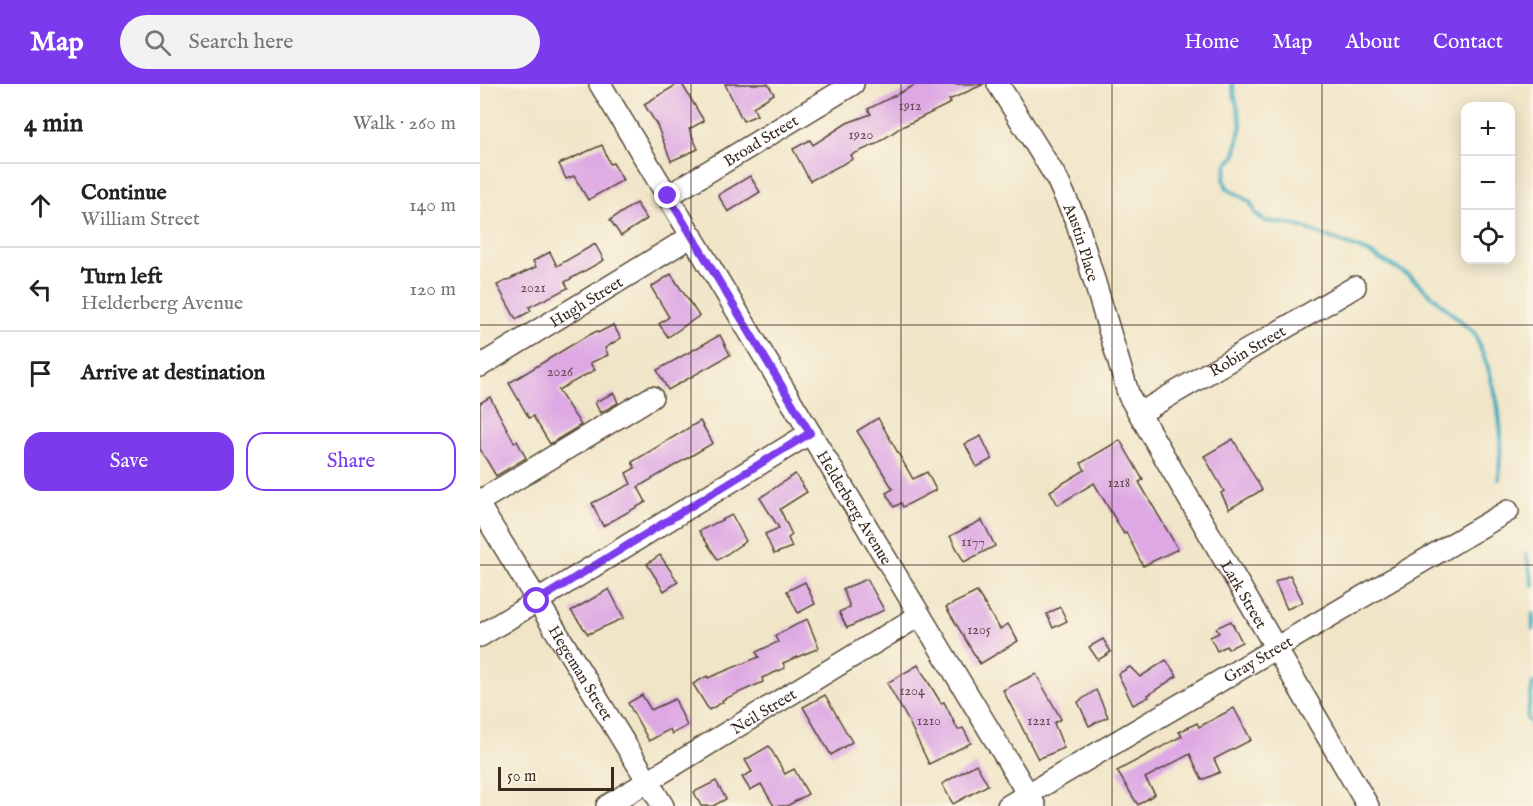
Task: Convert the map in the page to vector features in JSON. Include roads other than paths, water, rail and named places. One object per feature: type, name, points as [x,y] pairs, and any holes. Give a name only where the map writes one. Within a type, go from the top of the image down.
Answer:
[{"type":"street","name":"Helderberg Avenue","points":[[600,84],[1031,800]]},
{"type":"street","name":"Broad Street","points":[[668,196],[853,84]]},
{"type":"street","name":"Austin Place","points":[[998,84],[1057,179],[1077,223],[1121,372],[1129,396],[1140,412]]},
{"type":"street","name":"Hugh Street","points":[[480,366],[692,236]]},
{"type":"street","name":"Robin Street","points":[[1140,412],[1355,287]]},
{"type":"street","points":[[480,501],[652,397]]},
{"type":"street","name":"Lark Street","points":[[1140,412],[1367,806]]},
{"type":"street","points":[[480,636],[810,433]]},
{"type":"street","name":"Hegeman Street","points":[[480,507],[663,806]]},
{"type":"street","name":"Gray Street","points":[[1008,806],[1031,800],[1276,646],[1508,511]]},
{"type":"street","name":"Neil Street","points":[[608,806],[920,615]]},
{"type":"waterway","points":[[1232,84],[1241,124],[1235,156],[1227,164],[1224,179],[1227,188],[1250,202],[1256,214],[1265,221],[1296,225],[1368,252],[1410,276],[1475,334],[1489,370],[1498,406],[1501,434],[1499,479]]},
{"type":"waterway","points":[[1526,554],[1533,585]]},
{"type":"waterway","points":[[1533,614],[1533,629]]},
{"type":"waterway","points":[[1533,683],[1527,719],[1533,725]]}]
